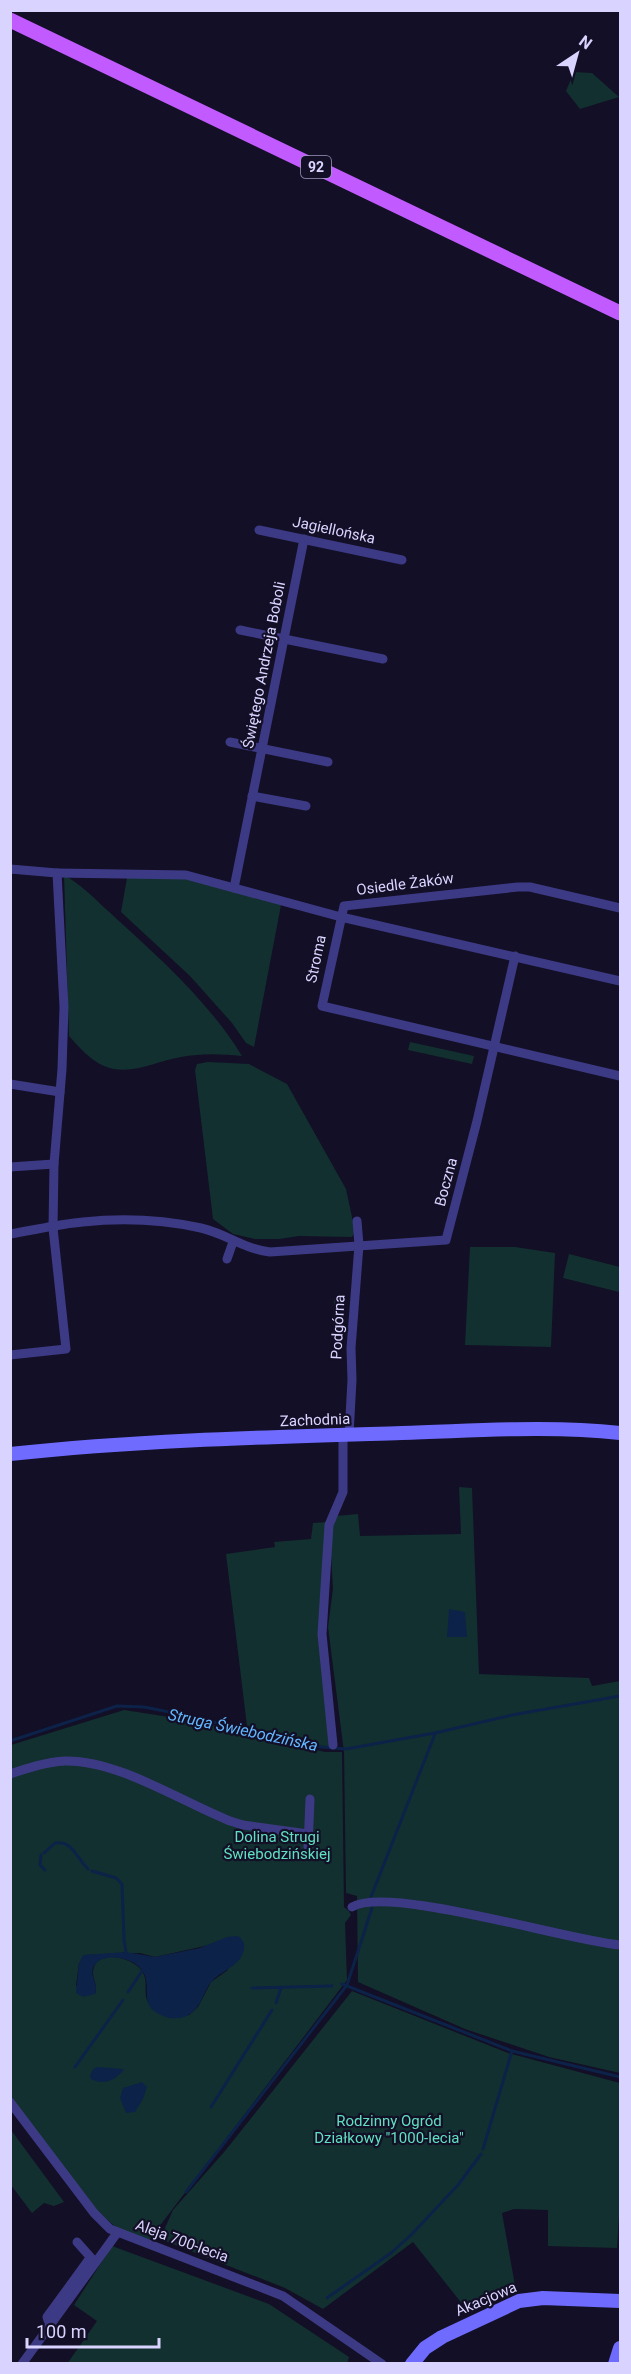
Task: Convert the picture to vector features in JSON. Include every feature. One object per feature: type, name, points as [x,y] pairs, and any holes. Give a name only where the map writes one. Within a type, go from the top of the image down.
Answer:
[{"type":"main road","name":"92","points":[[10,20],[621,313]]},
{"type":"street","name":"Jagiellońska","points":[[259,530],[402,560]]},
{"type":"street","name":"Świętego Andrzeja Boboli","points":[[234,888],[304,539]]},
{"type":"street","points":[[240,630],[382,659]]},
{"type":"street","points":[[230,742],[328,762]]},
{"type":"street","points":[[252,796],[306,806]]},
{"type":"street","points":[[10,869],[57,873],[186,875],[341,917]]},
{"type":"street","points":[[10,1355],[66,1350],[53,1228],[54,1164],[64,1007],[57,873]]},
{"type":"street","name":"Osiedle Żaków","points":[[621,908],[518,886],[344,906],[341,917],[621,981]]},
{"type":"street","name":"Stroma","points":[[341,917],[322,1006],[494,1047]]},
{"type":"street","points":[[515,956],[494,1047],[621,1076]]},
{"type":"street","name":"Boczna","points":[[358,1245],[446,1240],[466,1168],[494,1047]]},
{"type":"street","points":[[10,1084],[60,1092]]},
{"type":"street","points":[[10,1167],[54,1164]]},
{"type":"street","points":[[10,1234],[106,1220],[203,1229],[255,1250],[270,1252],[358,1245]]},
{"type":"street","name":"Podgórna","points":[[333,1745],[322,1634],[328,1525],[339,1501],[344,1482],[352,1380],[351,1348],[358,1245],[357,1221]]},
{"type":"street","points":[[227,1259],[233,1242]]},
{"type":"street","name":"Zachodnia","points":[[10,1454],[140,1442],[526,1429],[588,1429],[621,1433]]},
{"type":"street","points":[[10,1774],[55,1762],[75,1761],[103,1765],[230,1821],[243,1825],[308,1834]]},
{"type":"street","points":[[308,1846],[310,1799]]},
{"type":"street","points":[[352,1908],[364,1903],[391,1903],[472,1915],[621,1945]]},
{"type":"street","name":"Aleja 700-lecia","points":[[10,2102],[104,2224],[117,2233],[283,2296],[382,2364]]},
{"type":"street","points":[[22,2364],[50,2327],[95,2259],[117,2233]]},
{"type":"street","points":[[76,2242],[95,2259]]},
{"type":"street","name":"Akacjowa","points":[[412,2364],[425,2348],[442,2337],[519,2301],[543,2298],[621,2301]]},
{"type":"street","points":[[615,2364],[621,2348]]},
{"type":"green space","points":[[574,72],[592,73],[619,97],[580,109],[566,91]]},
{"type":"green space","points":[[187,871],[281,905],[254,1047],[246,1043],[232,1023],[190,976],[121,912],[128,872]]},
{"type":"green space","points":[[64,875],[76,882],[180,978],[213,1015],[242,1056],[212,1054],[189,1056],[123,1070],[104,1066],[81,1049],[69,1036]]},
{"type":"green space","points":[[410,1042],[474,1056],[472,1064],[408,1050]]},
{"type":"green space","points":[[208,1062],[249,1064],[287,1084],[346,1189],[355,1231],[352,1237],[299,1236],[255,1239],[233,1234],[213,1219],[195,1070],[197,1064]]},
{"type":"green space","points":[[470,1247],[515,1247],[555,1253],[551,1347],[465,1345]]},
{"type":"green space","points":[[569,1254],[620,1267],[619,1292],[563,1278]]},
{"type":"green space","points":[[346,1294],[343,1340],[333,1335],[334,1300],[336,1296]]},
{"type":"green space","points":[[459,1487],[472,1488],[479,1674],[589,1678],[592,1686],[620,1681],[620,2073],[549,2057],[465,2029],[358,1982],[357,1896],[346,1893],[344,1752],[328,1627],[333,1589],[330,1538],[335,1516],[358,1514],[360,1536],[461,1534]]},
{"type":"green space","points":[[327,1522],[323,1566],[330,1747],[247,1726],[226,1554],[275,1547],[274,1542],[311,1539],[313,1523]]},
{"type":"green space","name":"Dolina Strugi Świebodzińskiej","points":[[124,1710],[202,1722],[325,1752],[342,1752],[344,1907],[351,1915],[345,1923],[347,1980],[149,2240],[118,2229],[96,2210],[11,2097],[11,1745]],"holes":[[[209,1945],[228,1970],[211,1982],[198,2007],[189,2015],[169,2018],[150,2005],[143,1973],[135,1964],[125,1959],[108,1957],[96,1963],[93,1971],[95,1994],[76,1986],[79,1963],[86,1955],[140,1953],[155,1957]]]},
{"type":"green space","name":"Rodzinny Ogród Działkowy \"1000-lecia\"","points":[[352,1991],[508,2053],[620,2083],[620,2199],[617,2248],[548,2246],[548,2210],[514,2209],[502,2213],[516,2291],[467,2310],[413,2242],[323,2309],[285,2288],[160,2239],[173,2210],[225,2151]]},
{"type":"green space","points":[[10,2130],[64,2202],[54,2206],[44,2203],[32,2213],[11,2185]]},
{"type":"green space","points":[[112,2246],[269,2304],[349,2357],[347,2364],[67,2364],[97,2321],[74,2305]]},
{"type":"water","points":[[449,1609],[465,1612],[467,1637],[447,1637]]},
{"type":"water","points":[[227,1937],[240,1937],[244,1943],[242,1956],[210,1983],[200,2003],[193,2012],[186,2016],[166,2017],[152,2009],[147,2000],[145,1976],[134,1963],[123,1959],[105,1958],[99,1961],[92,1971],[96,1987],[95,1994],[83,1997],[76,1993],[79,1963],[83,1955],[126,1952],[155,1957],[200,1948]]},
{"type":"water","points":[[98,2067],[124,2070],[113,2079],[100,2082],[91,2079],[90,2076],[93,2069]]},
{"type":"water","points":[[142,2082],[147,2087],[143,2099],[135,2112],[126,2113],[120,2098],[123,2088]]},
{"type":"waterway","name":"Struga Świebodzińska","points":[[10,1741],[117,1706],[144,1707],[309,1746],[346,1749],[435,1733],[512,1715],[620,1696]]},
{"type":"waterway","points":[[371,1897],[435,1734]]},
{"type":"waterway","points":[[44,1853],[55,1843],[66,1844],[88,1869]]},
{"type":"waterway","points":[[41,1855],[40,1865],[45,1870]]},
{"type":"waterway","points":[[92,1871],[116,1878],[122,1884],[124,1939]]},
{"type":"waterway","points":[[186,2192],[347,1985],[372,1908]]},
{"type":"waterway","points":[[124,1940],[126,1952]]},
{"type":"waterway","points":[[128,1992],[142,1971]]},
{"type":"waterway","points":[[342,1984],[512,2051],[483,2149]]},
{"type":"waterway","points":[[252,1988],[332,1986]]},
{"type":"waterway","points":[[276,2003],[281,1988]]},
{"type":"waterway","points":[[75,2067],[123,2000]]},
{"type":"waterway","points":[[211,2107],[272,2010]]},
{"type":"waterway","points":[[512,2051],[620,2077]]},
{"type":"waterway","points":[[327,2298],[391,2253],[412,2234],[458,2185],[481,2154]]}]
